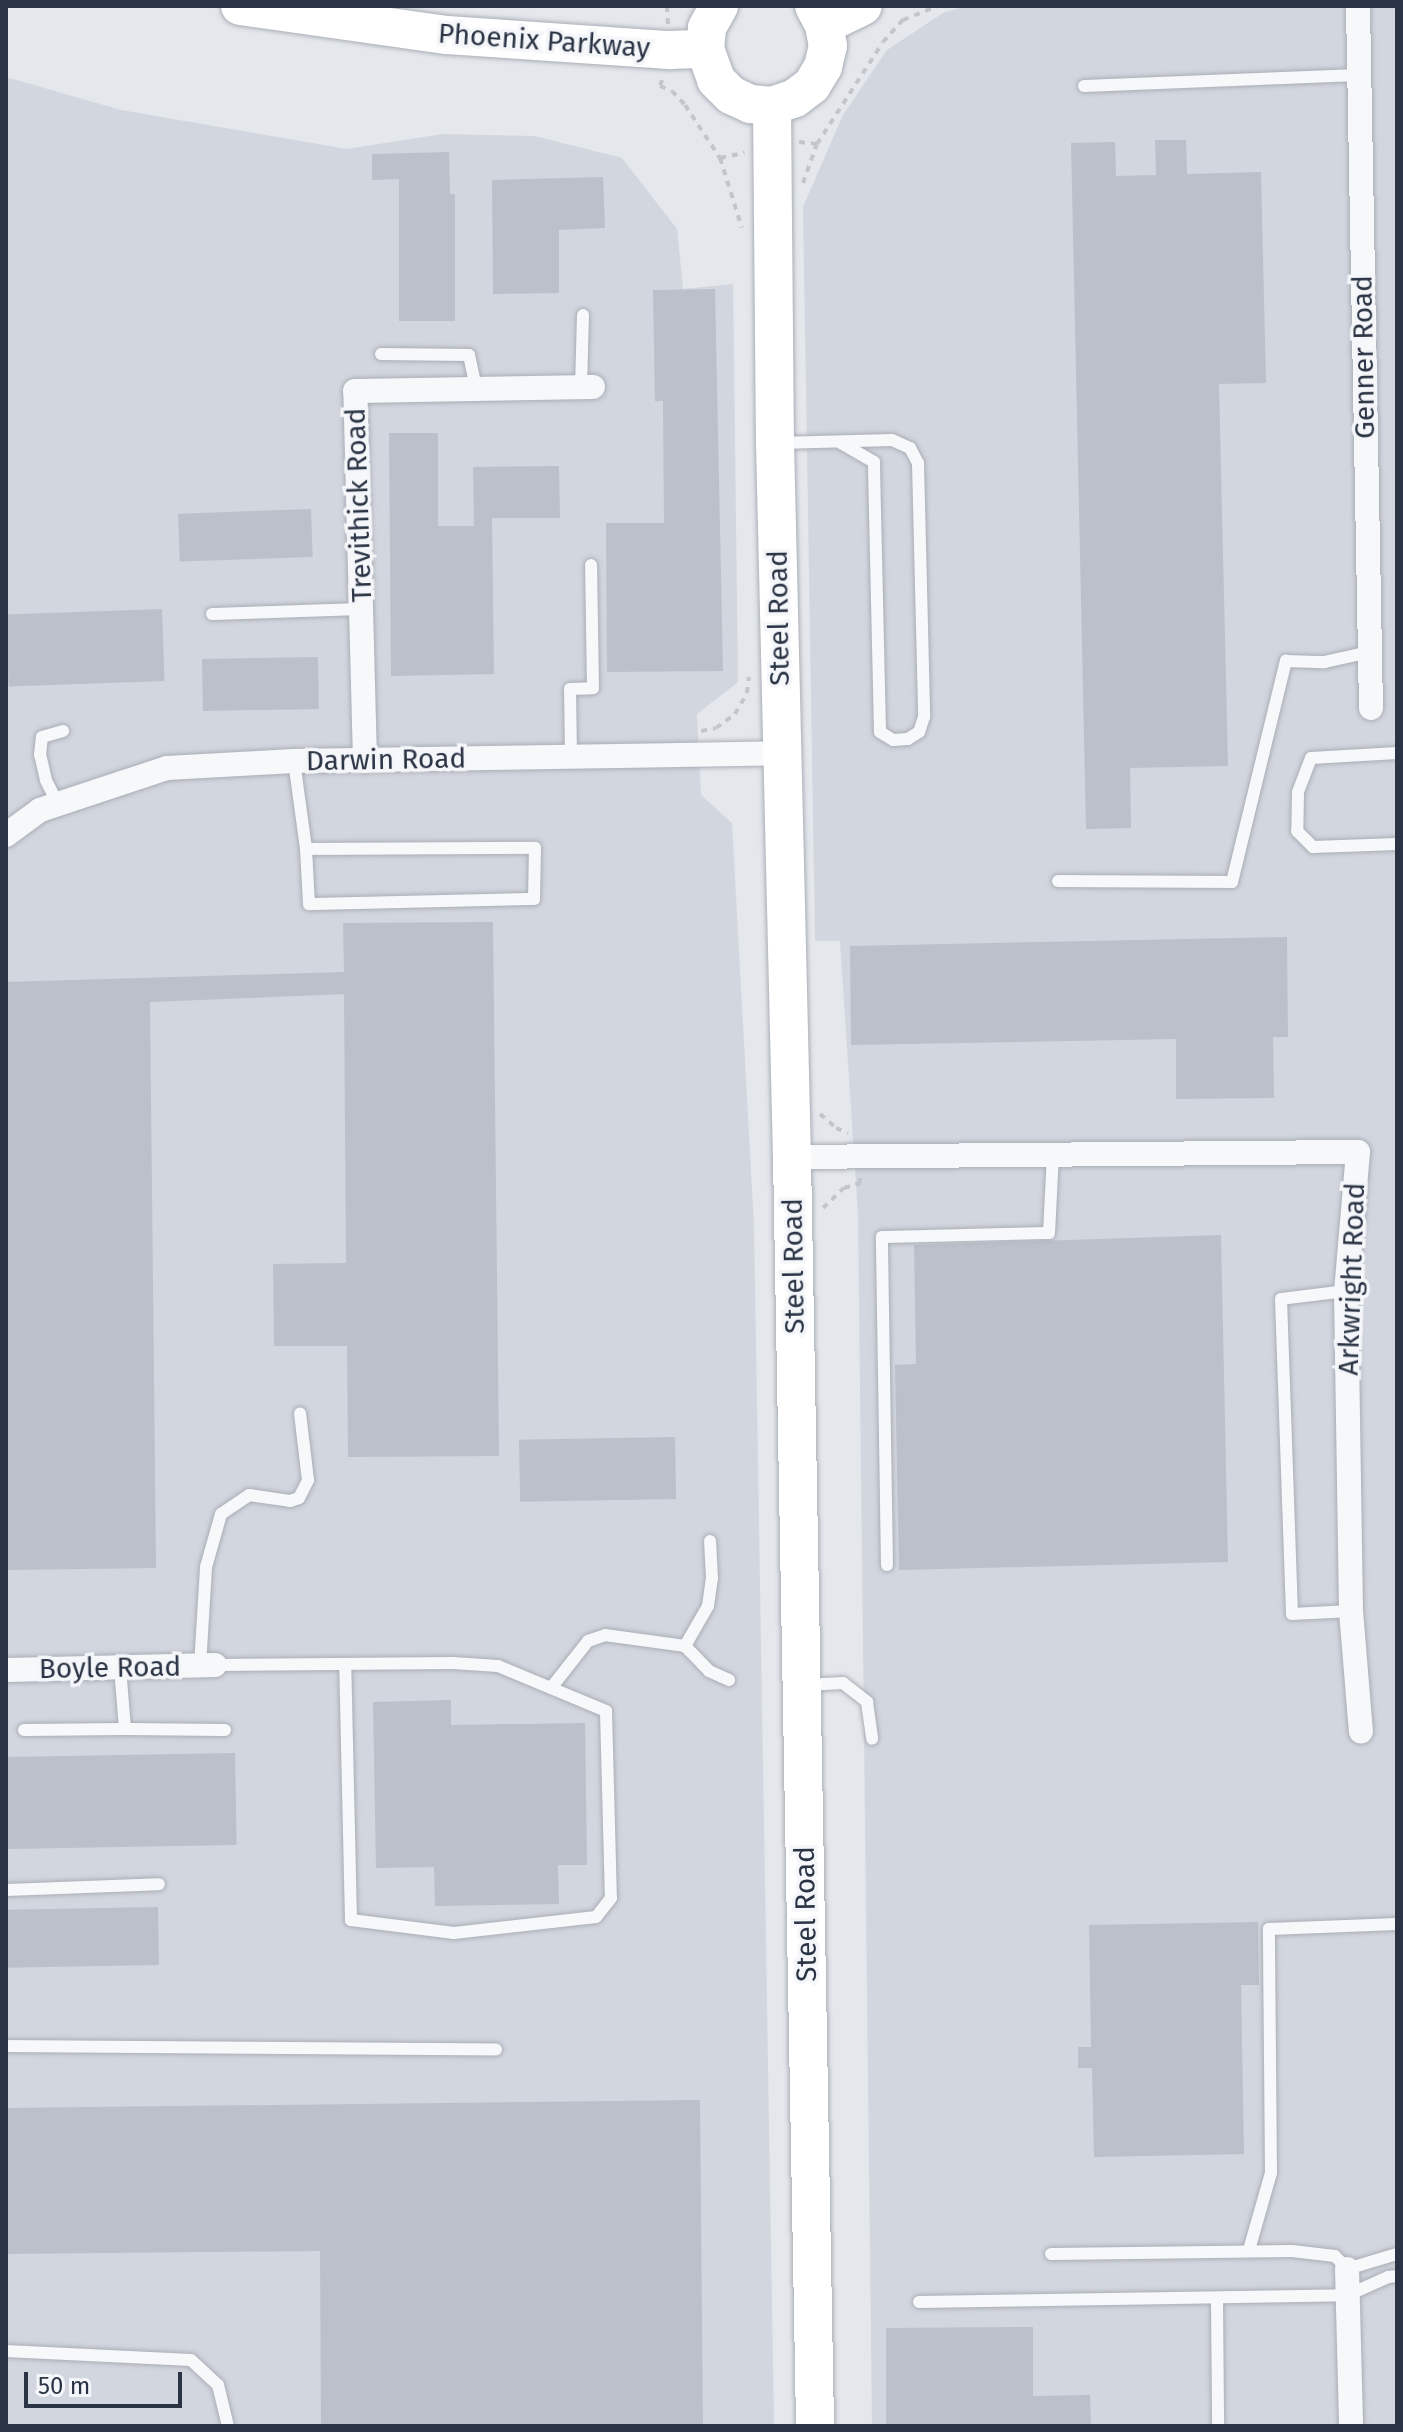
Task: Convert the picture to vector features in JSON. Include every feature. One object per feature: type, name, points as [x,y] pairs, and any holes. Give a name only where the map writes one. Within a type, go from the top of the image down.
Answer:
[{"type":"main road","name":"Phoenix Parkway","points":[[240,6],[447,35],[669,50],[705,49]]},
{"type":"main road","points":[[719,6],[707,28],[705,49],[716,80],[731,95],[750,104],[772,106],[795,98],[812,85],[823,67],[828,46],[819,15],[863,6]]},
{"type":"main road","name":"Steel Road","points":[[772,106],[775,443],[792,1157],[815,2426]]},
{"type":"street","name":"Genner Road","points":[[1358,6],[1371,708]]},
{"type":"street","name":"Trevithick Road","points":[[365,761],[355,391],[587,387]]},
{"type":"street","name":"Darwin Road","points":[[6,835],[40,810],[167,768],[294,761],[782,753]]},
{"type":"street","name":"Arkwright Road","points":[[792,1157],[1358,1152],[1346,1291],[1351,1611],[1361,1732]]},
{"type":"street","name":"Boyle Road","points":[[6,1670],[207,1665]]},
{"type":"street","points":[[1347,2269],[1351,2426]]},
{"type":"lane","points":[[1084,86],[1358,75]]},
{"type":"lane","points":[[583,315],[587,387]]},
{"type":"lane","points":[[381,354],[469,355],[476,389]]},
{"type":"lane","points":[[775,443],[892,440],[910,448],[918,463],[924,717],[919,732],[908,739],[893,740],[880,732],[874,462],[840,442]]},
{"type":"lane","points":[[571,757],[570,689],[593,688],[591,565]]},
{"type":"lane","points":[[212,614],[362,609]]},
{"type":"lane","points":[[1058,881],[1232,882],[1286,661],[1324,662],[1370,652]]},
{"type":"lane","points":[[58,804],[46,780],[40,755],[42,737],[63,731]]},
{"type":"lane","points":[[1397,753],[1311,758],[1298,792],[1297,831],[1313,847],[1397,844]]},
{"type":"lane","points":[[294,761],[306,849],[309,904],[534,899],[535,848],[306,849]]},
{"type":"lane","points":[[887,1565],[882,1237],[1049,1233],[1053,1155]]},
{"type":"lane","points":[[1346,1291],[1281,1299],[1292,1614],[1351,1611]]},
{"type":"lane","points":[[300,1413],[308,1480],[299,1498],[290,1501],[249,1495],[221,1514],[206,1567],[207,1665],[345,1665],[498,1666],[606,1711],[611,1898],[596,1917],[454,1933],[351,1920],[345,1665]]},
{"type":"lane","points":[[685,1646],[708,1606],[712,1578],[710,1541]]},
{"type":"lane","points":[[551,1688],[588,1641],[605,1635],[685,1646],[709,1671],[729,1680]]},
{"type":"lane","points":[[120,1667],[125,1729]]},
{"type":"lane","points":[[802,1685],[843,1683],[867,1702],[872,1739]]},
{"type":"lane","points":[[24,1730],[225,1730]]},
{"type":"lane","points":[[6,1890],[159,1884]]},
{"type":"lane","points":[[1249,2250],[1271,2173],[1269,1929],[1397,1924]]},
{"type":"lane","points":[[6,2046],[496,2049]]},
{"type":"lane","points":[[1051,2254],[1249,2250],[1335,2256],[1347,2269],[1397,2254]]},
{"type":"lane","points":[[919,2302],[1217,2300],[1348,2295],[1397,2276]]},
{"type":"lane","points":[[1217,2300],[1218,2426]]},
{"type":"lane","points":[[6,2351],[191,2360],[218,2385],[228,2426]]},
{"type":"path","points":[[883,42],[903,20],[937,6]]},
{"type":"path","points":[[720,158],[743,234]]},
{"type":"path","points":[[694,754],[694,732],[716,728],[735,714],[747,693],[750,677]]},
{"type":"shaded area","points":[[967,6],[1397,6],[1397,2426],[872,2426],[858,1214],[840,941],[815,941],[803,207],[843,115],[887,50],[943,13]]},
{"type":"shaded area","points":[[6,77],[121,110],[347,149],[443,134],[534,136],[622,158],[677,229],[683,289],[733,284],[738,682],[697,714],[701,795],[732,823],[754,1226],[774,2426],[6,2426]]},
{"type":"building","points":[[1155,140],[1186,140],[1187,174],[1261,172],[1266,383],[1219,384],[1228,766],[1130,768],[1131,828],[1086,829],[1071,143],[1115,142],[1116,176],[1156,175]]},
{"type":"building","points":[[449,152],[450,194],[455,194],[455,321],[399,321],[399,179],[372,180],[372,154]]},
{"type":"building","points":[[603,177],[605,228],[559,230],[559,293],[493,294],[492,180]]},
{"type":"building","points":[[715,289],[723,671],[607,672],[606,523],[664,523],[663,401],[655,401],[653,290]]},
{"type":"building","points":[[389,433],[438,433],[438,526],[474,526],[473,467],[559,466],[560,518],[492,518],[494,674],[391,676]]},
{"type":"building","points":[[311,509],[313,557],[180,562],[178,514]]},
{"type":"building","points":[[162,609],[165,681],[9,686],[6,614]]},
{"type":"building","points":[[318,657],[319,709],[203,711],[202,659]]},
{"type":"building","points":[[493,922],[499,1456],[348,1457],[347,1346],[274,1346],[273,1264],[346,1263],[344,994],[150,1002],[156,1568],[6,1570],[6,982],[344,972],[343,923]]},
{"type":"building","points":[[1287,937],[1288,1037],[1273,1037],[1274,1098],[1176,1099],[1176,1039],[851,1045],[850,946]]},
{"type":"building","points":[[1221,1235],[1228,1562],[899,1570],[895,1365],[916,1364],[914,1245]]},
{"type":"building","points":[[675,1437],[676,1499],[520,1502],[519,1440]]},
{"type":"building","points":[[451,1700],[451,1725],[585,1723],[587,1865],[558,1865],[559,1904],[435,1906],[434,1867],[376,1868],[373,1702]]},
{"type":"building","points":[[235,1753],[237,1845],[8,1849],[6,1757]]},
{"type":"building","points":[[158,1907],[159,1965],[7,1968],[6,1910]]},
{"type":"building","points":[[1258,1922],[1259,1985],[1241,1985],[1244,2154],[1094,2157],[1092,2068],[1078,2068],[1078,2047],[1091,2047],[1089,1925]]},
{"type":"building","points":[[700,2100],[703,2426],[321,2426],[320,2251],[6,2254],[6,2108]]},
{"type":"building","points":[[1033,2327],[1033,2396],[1090,2395],[1091,2426],[886,2426],[886,2328]]}]
